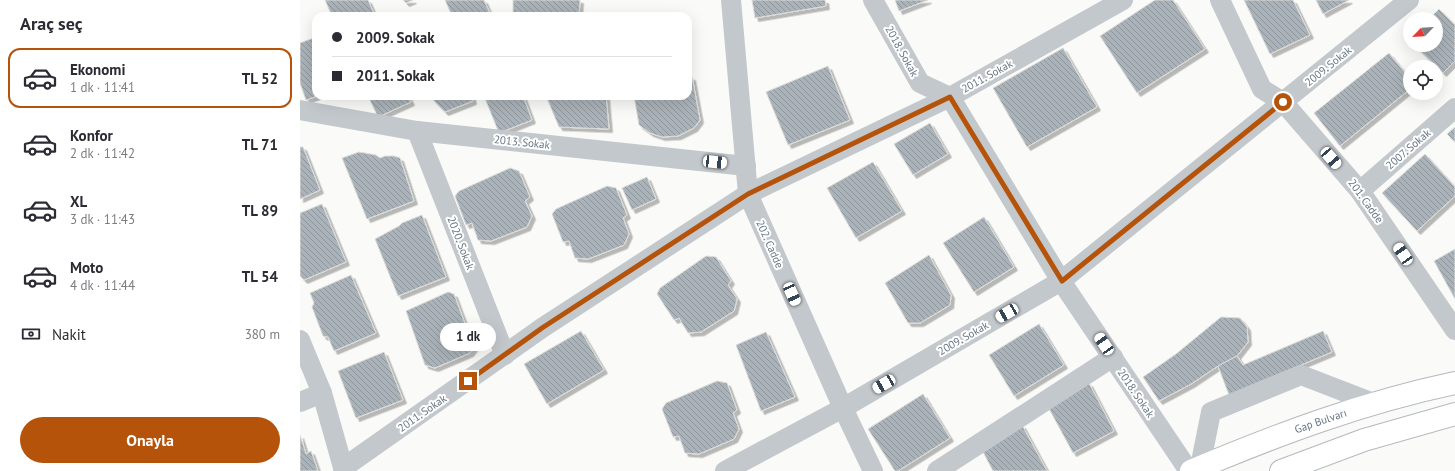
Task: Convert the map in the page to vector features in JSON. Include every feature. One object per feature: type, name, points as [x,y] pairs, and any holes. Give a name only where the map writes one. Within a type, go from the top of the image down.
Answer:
[{"type":"highway","name":"Gap Bulvarı","points":[[1193,470],[1252,446],[1376,404],[1455,383]]},
{"type":"highway","points":[[1281,471],[1364,440],[1455,414]]},
{"type":"street","name":"202. Cadde","points":[[731,0],[748,194],[843,408],[873,471]]},
{"type":"street","name":"2018. Sokak","points":[[873,0],[920,83],[950,97],[1062,281],[1113,357],[1193,470]]},
{"type":"street","name":"2011. Sokak","points":[[343,469],[542,328],[748,194],[950,97],[1123,0]]},
{"type":"street","name":"201. Cadde","points":[[1220,0],[1262,89],[1283,102],[1360,191],[1455,330]]},
{"type":"street","name":"2009. Sokak","points":[[725,471],[843,408],[1062,281],[1409,0]]},
{"type":"street","name":"2007. Sokak","points":[[1360,191],[1455,108]]},
{"type":"street","name":"2013. Sokak","points":[[300,110],[417,131],[746,166]]},
{"type":"street","name":"2020. Sokak","points":[[417,131],[505,355]]},
{"type":"street","points":[[300,340],[322,393],[343,469]]},
{"type":"street","points":[[937,471],[1113,357]]},
{"type":"street","points":[[1193,470],[1211,412],[1302,375],[1376,404]]},
{"type":"street","points":[[300,402],[322,393]]},
{"type":"building","points":[[325,0],[368,0],[373,12],[330,12]]},
{"type":"building","points":[[403,0],[413,0],[406,3]]},
{"type":"building","points":[[445,0],[484,0],[489,12],[450,12]]},
{"type":"building","points":[[513,0],[580,0],[579,12],[513,12]]},
{"type":"building","points":[[752,0],[825,0],[826,6],[755,18]]},
{"type":"building","points":[[895,0],[928,0],[899,11]]},
{"type":"building","points":[[1155,0],[1173,0],[1205,49],[1137,93],[1100,36]]},
{"type":"building","points":[[1244,0],[1293,0],[1310,35],[1270,54]]},
{"type":"building","points":[[1316,0],[1349,0],[1323,14]]},
{"type":"building","points":[[1443,13],[1455,25],[1455,61],[1443,73],[1443,60],[1430,60],[1421,52],[1443,52]]},
{"type":"building","points":[[312,38],[312,98],[306,100],[300,83],[300,43]]},
{"type":"building","points":[[1063,48],[1097,107],[1027,147],[993,88]]},
{"type":"building","points":[[1389,53],[1403,70],[1403,95],[1340,146],[1314,113]]},
{"type":"building","points":[[828,66],[850,120],[788,145],[766,92]]},
{"type":"building","points":[[692,77],[700,120],[694,128],[678,136],[662,137],[650,133],[639,125],[635,100],[692,100]]},
{"type":"building","points":[[370,100],[410,100],[411,102],[378,117]]},
{"type":"building","points":[[434,100],[473,101],[445,112]]},
{"type":"building","points":[[486,100],[524,100],[532,120],[499,133]]},
{"type":"building","points":[[548,100],[606,100],[609,129],[559,127]]},
{"type":"building","points":[[930,123],[948,154],[913,175],[894,144]]},
{"type":"building","points":[[1455,127],[1455,142],[1447,134]]},
{"type":"building","points":[[300,147],[303,147],[320,190],[300,199]]},
{"type":"building","points":[[359,152],[376,155],[380,158],[385,156],[394,156],[400,158],[414,201],[367,219],[342,158]]},
{"type":"building","points":[[1425,154],[1455,187],[1455,196],[1417,231],[1382,193]]},
{"type":"building","points":[[873,162],[902,211],[856,238],[827,188]]},
{"type":"building","points":[[510,168],[519,171],[530,197],[525,201],[532,216],[527,227],[491,241],[478,240],[472,223],[466,225],[455,196],[459,191]]},
{"type":"building","points":[[647,177],[656,199],[632,210],[622,188]]},
{"type":"building","points":[[607,186],[616,188],[627,215],[623,218],[629,234],[624,245],[588,259],[575,258],[569,241],[563,242],[552,214],[556,209]]},
{"type":"building","points":[[322,204],[346,262],[304,280],[300,276],[300,213]]},
{"type":"building","points":[[422,215],[446,277],[398,296],[375,239],[402,223]]},
{"type":"building","points":[[984,217],[1014,267],[974,292],[943,243]]},
{"type":"building","points":[[1455,249],[1455,299],[1434,261]]},
{"type":"building","points":[[929,255],[951,295],[950,305],[920,323],[908,323],[885,283]]},
{"type":"building","points":[[706,256],[716,257],[731,281],[728,285],[737,299],[734,311],[701,332],[688,333],[679,318],[674,320],[657,294],[660,288]]},
{"type":"building","points":[[351,275],[376,333],[334,351],[328,337],[323,336],[312,307],[314,303],[310,293]]},
{"type":"building","points":[[448,292],[454,294],[474,348],[470,353],[435,368],[425,365],[406,311]]},
{"type":"building","points":[[1221,317],[1240,318],[1247,327],[1248,342],[1237,356],[1218,366],[1191,384],[1159,401],[1143,377],[1176,354]]},
{"type":"building","points":[[1039,324],[1064,365],[1014,396],[989,355]]},
{"type":"building","points":[[581,331],[604,370],[547,404],[524,364]]},
{"type":"building","points":[[1323,331],[1332,352],[1229,395],[1218,366],[1237,356],[1243,365]]},
{"type":"building","points":[[766,332],[795,397],[761,411],[736,345]]},
{"type":"building","points":[[384,352],[403,400],[356,418],[338,371]]},
{"type":"building","points":[[717,381],[727,383],[737,410],[733,413],[739,429],[734,439],[699,454],[685,453],[679,436],[673,437],[662,409],[666,403]]},
{"type":"building","points":[[1089,383],[1114,431],[1073,453],[1047,405]]},
{"type":"building","points":[[923,394],[950,438],[898,471],[895,471],[868,429]]},
{"type":"building","points":[[1022,425],[1047,471],[993,471],[981,448]]},
{"type":"building","points":[[300,435],[306,454],[311,451],[318,471],[300,471]]},
{"type":"route","points":[[468,381],[542,328],[748,194],[950,97],[1062,281],[1283,102]]}]
